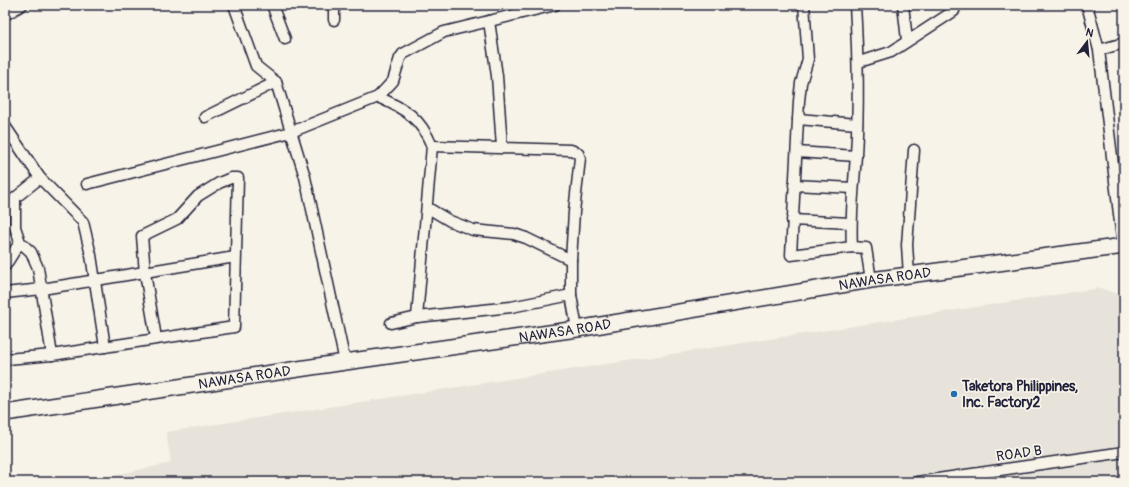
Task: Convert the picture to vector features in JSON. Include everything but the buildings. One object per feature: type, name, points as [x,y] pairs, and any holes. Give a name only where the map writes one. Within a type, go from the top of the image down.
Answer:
[{"type":"street","points":[[5,15],[22,5]]},
{"type":"street","points":[[234,5],[256,66],[276,82],[305,177],[345,362]]},
{"type":"street","points":[[272,5],[285,39]]},
{"type":"street","points":[[334,5],[334,20]]},
{"type":"street","points":[[87,184],[291,132],[378,97],[393,80],[400,58],[403,54],[444,32],[555,5]]},
{"type":"street","points":[[804,5],[808,59],[801,83],[791,255],[852,247],[866,248],[871,280]]},
{"type":"street","points":[[852,247],[850,223],[856,156],[859,62],[855,5]]},
{"type":"street","points":[[903,5],[907,40]]},
{"type":"street","points":[[859,62],[891,52],[907,40],[954,11],[954,5]]},
{"type":"street","points":[[1087,5],[1099,50],[1123,246]]},
{"type":"street","points":[[489,21],[497,76],[502,147]]},
{"type":"street","points":[[1099,50],[1124,43]]},
{"type":"street","points":[[205,117],[276,82]]},
{"type":"street","points":[[378,97],[405,109],[426,130],[432,146],[428,208],[417,317]]},
{"type":"street","points":[[798,119],[857,124]]},
{"type":"street","points":[[5,126],[40,178],[83,222],[91,255],[105,347]]},
{"type":"street","points":[[432,146],[571,150],[579,155],[574,212],[571,295],[577,329]]},
{"type":"street","points":[[909,275],[907,245],[914,150]]},
{"type":"street","points":[[796,152],[856,156]]},
{"type":"street","points":[[40,178],[15,198],[15,227],[20,242],[30,252],[38,268],[52,355]]},
{"type":"street","points":[[5,357],[7,359],[52,355],[156,338],[234,328],[238,178],[231,178],[198,196],[177,219],[142,236],[145,272],[156,338]]},
{"type":"street","points":[[794,185],[853,188]]},
{"type":"street","points":[[428,208],[450,221],[473,230],[514,234],[526,238],[572,260]]},
{"type":"street","points":[[792,220],[850,223]]},
{"type":"street","points":[[5,266],[20,242]]},
{"type":"street","name":"NAWASA ROAD","points":[[5,413],[577,329],[871,280],[1123,246]]},
{"type":"street","points":[[5,293],[42,289],[235,257]]},
{"type":"street","points":[[391,323],[417,317],[511,306],[571,295]]},
{"type":"street","name":"ROAD B","points":[[917,482],[935,481],[1124,452]]},
{"type":"shaded area","points":[[1100,288],[1124,296],[1124,482],[82,482],[171,463],[166,432]]},
{"type":"place","name":"Taketora Philippines, Inc. Factory2","points":[[954,394]]}]
